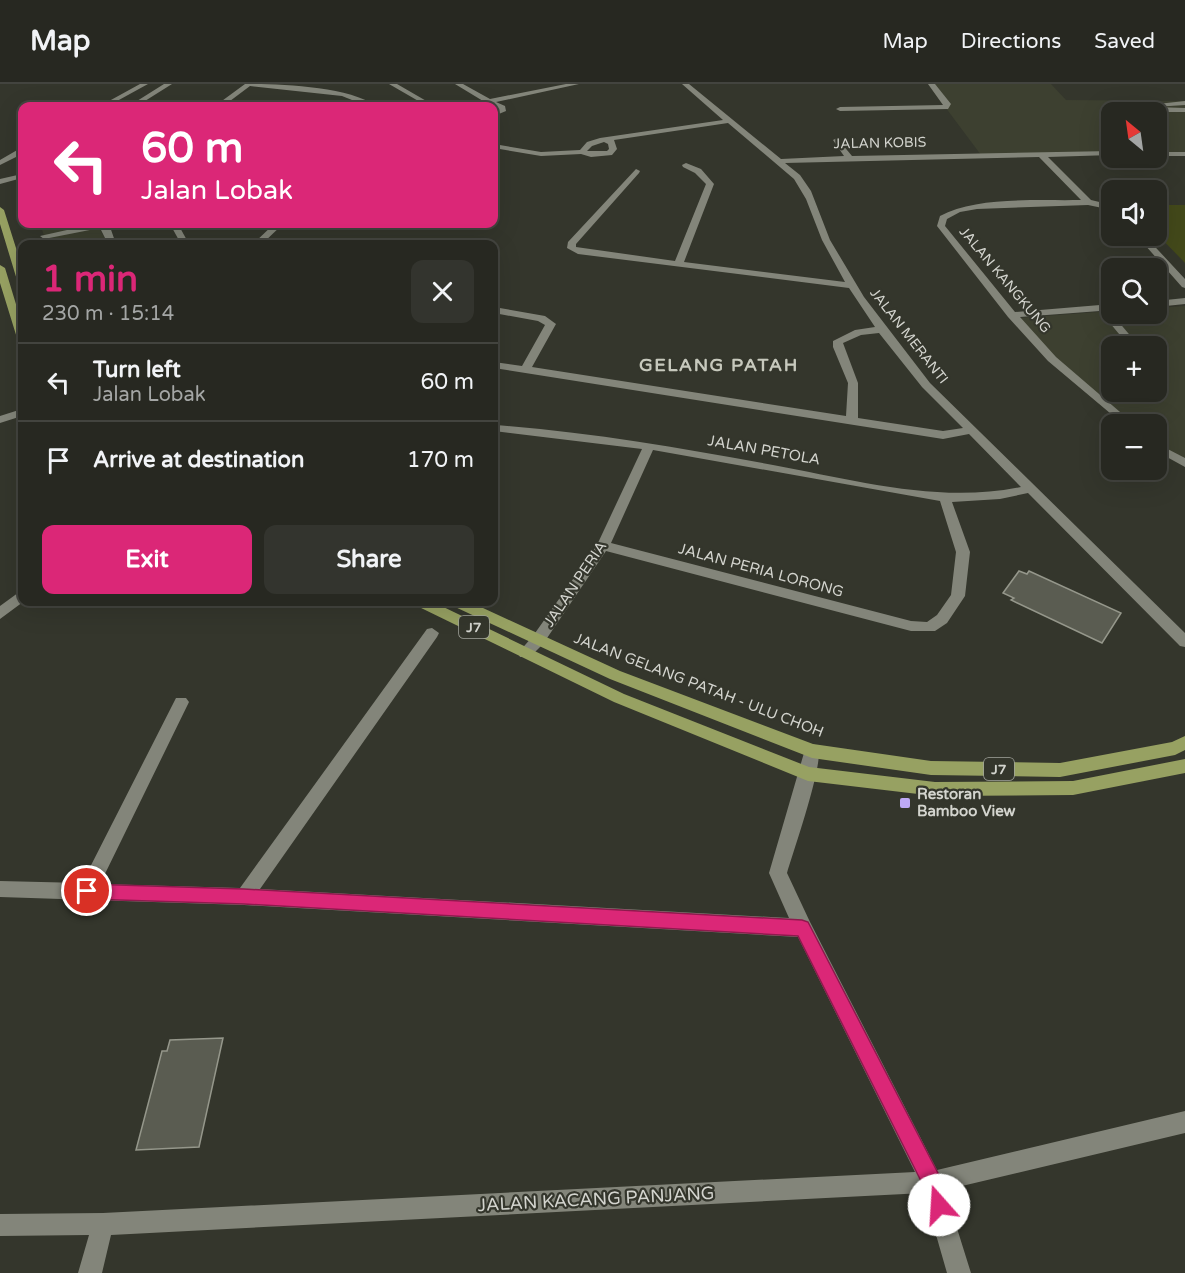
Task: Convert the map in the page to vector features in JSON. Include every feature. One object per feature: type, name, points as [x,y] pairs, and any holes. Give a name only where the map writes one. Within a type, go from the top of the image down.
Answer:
[{"type":"main road","points":[[0,210],[3,229],[18,269]]},
{"type":"main road","points":[[0,268],[18,325]]},
{"type":"main road","name":"J7","points":[[430,606],[619,698],[808,774],[934,789],[1073,788],[1185,766]]},
{"type":"main road","name":"JALAN GELANG PATAH - ULU CHOH","points":[[466,606],[615,675],[812,751],[931,768],[1060,770],[1175,748],[1185,743]]},
{"type":"street","points":[[111,102],[145,84]]},
{"type":"street","points":[[140,102],[169,84]]},
{"type":"street","points":[[224,102],[249,84],[343,94],[364,102]]},
{"type":"street","points":[[392,84],[424,102]]},
{"type":"street","points":[[458,84],[490,101]]},
{"type":"street","points":[[487,102],[576,84]]},
{"type":"street","name":"JALAN MERANTI","points":[[687,84],[806,187],[826,239],[852,286],[926,385],[969,431],[1185,642]]},
{"type":"street","points":[[840,109],[945,107],[947,104],[931,84]]},
{"type":"street","points":[[1185,103],[1143,106],[1155,110],[1185,110]]},
{"type":"street","points":[[582,152],[592,143],[608,139],[728,121]]},
{"type":"street","points":[[498,147],[541,154],[582,152],[591,155],[609,153],[613,149],[608,139]]},
{"type":"street","points":[[837,140],[849,158]]},
{"type":"street","points":[[0,163],[18,153]]},
{"type":"street","name":"JALAN KOBIS","points":[[779,162],[799,159],[1101,153]]},
{"type":"street","points":[[1041,154],[1088,202]]},
{"type":"street","points":[[1167,154],[1185,154]]},
{"type":"street","points":[[678,264],[710,184],[699,171],[686,165]]},
{"type":"street","points":[[636,171],[570,247],[578,251],[852,286]]},
{"type":"street","points":[[0,182],[18,177]]},
{"type":"street","name":"JALAN KANGKUNG","points":[[1101,205],[1088,202],[977,206],[957,210],[943,218],[941,226],[1012,315],[1066,373],[1117,414]]},
{"type":"street","points":[[45,240],[88,228]]},
{"type":"street","points":[[261,240],[275,228]]},
{"type":"street","points":[[1150,246],[1185,285]]},
{"type":"street","points":[[1167,303],[1185,302]]},
{"type":"street","points":[[1012,315],[1101,308]]},
{"type":"street","points":[[498,311],[541,318],[551,324],[525,370]]},
{"type":"street","points":[[852,422],[853,383],[838,348],[838,341],[859,332],[882,329]]},
{"type":"street","points":[[498,366],[943,435],[969,431]]},
{"type":"street","points":[[0,420],[18,413]]},
{"type":"street","name":"JALAN PETOLA","points":[[498,428],[649,446],[883,489],[945,498],[1000,495],[1029,489]]},
{"type":"street","name":"JALAN PERIA","points":[[525,653],[538,640],[603,546],[649,446]]},
{"type":"street","points":[[1167,452],[1185,463]]},
{"type":"street","name":"JALAN PERIA LORONG","points":[[603,546],[911,626],[930,627],[942,619],[958,596],[963,552],[945,498]]},
{"type":"street","points":[[0,614],[18,598]]},
{"type":"street","points":[[244,897],[432,633]]},
{"type":"street","points":[[87,891],[181,702]]},
{"type":"street","points":[[812,751],[808,774],[778,873],[802,928],[932,1182],[960,1273]]},
{"type":"street","points":[[0,889],[244,897],[802,928]]},
{"type":"street","name":"JALAN KACANG PANJANG","points":[[0,1225],[103,1224],[932,1182],[1185,1122]]},
{"type":"street","points":[[90,1273],[103,1224]]},
{"type":"shaded area","points":[[928,84],[1051,84],[1066,100],[1185,101],[1185,153],[1167,153],[1167,102],[1101,102],[1101,154],[981,155]]},
{"type":"shaded area","points":[[41,228],[99,228],[106,240],[46,240]]},
{"type":"shaded area","points":[[1185,306],[1185,461],[1167,450],[1167,414],[1120,414],[1106,402],[1167,402],[1167,336],[1101,336],[1101,398],[1046,349],[1019,318],[1101,312],[1101,324],[1167,324],[1167,307]]},
{"type":"green space","points":[[1167,205],[1185,205],[1185,263],[1167,244]]},
{"type":"building","points":[[1019,571],[1027,574],[1029,571],[1121,613],[1102,643],[1011,600],[1014,598],[1003,593]]},
{"type":"building","points":[[223,1038],[199,1147],[136,1150],[162,1051],[167,1051],[170,1040]]},
{"type":"place","name":"Restoran Bamboo View","points":[[905,803]]},
{"type":"district","name":"GELANG PATAH","points":[[719,365]]},
{"type":"route","points":[[87,891],[244,897],[802,928],[932,1182],[939,1205]]}]
